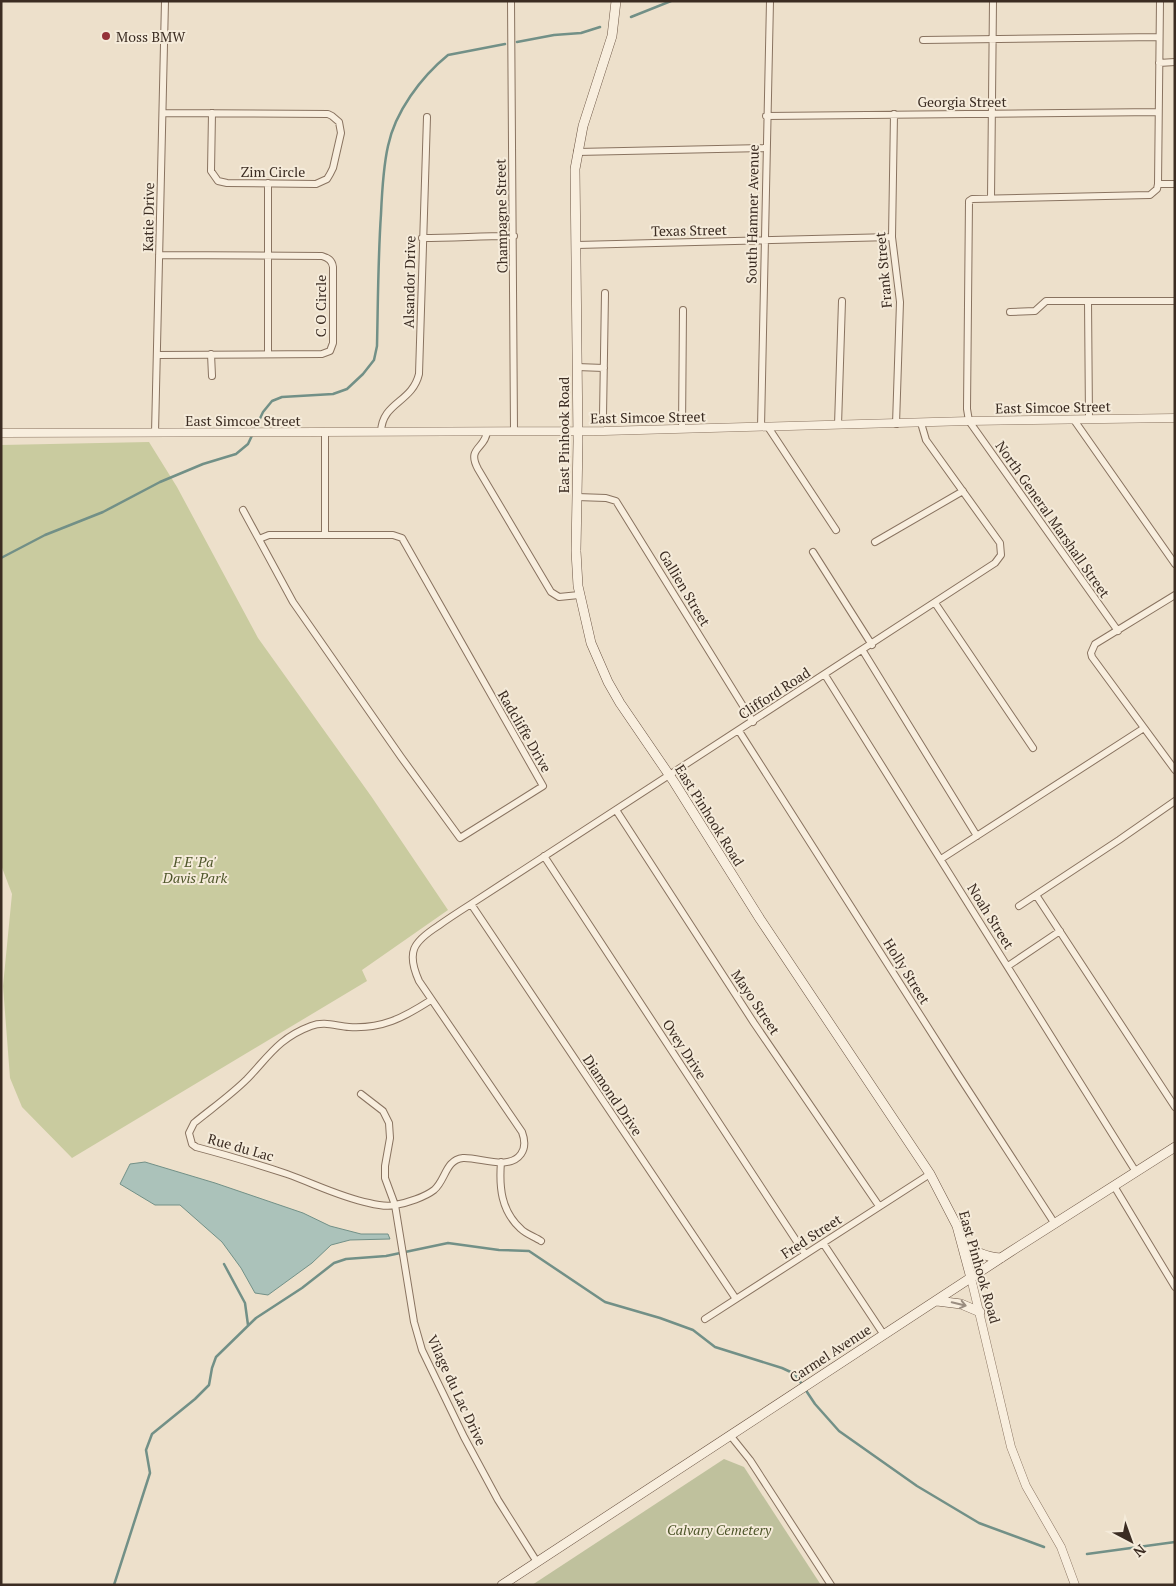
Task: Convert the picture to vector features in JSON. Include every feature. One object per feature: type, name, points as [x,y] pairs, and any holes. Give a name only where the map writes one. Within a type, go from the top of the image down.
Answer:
[{"type":"main road","name":"East Pinhook Road","points":[[616,1],[612,36],[582,126],[577,152],[575,197],[578,430],[576,551],[579,595],[591,643],[608,682],[670,775],[760,919],[930,1174],[950,1211],[961,1240],[971,1278]]},
{"type":"main road","name":"Carmel Avenue","points":[[502,1585],[1175,1147]]},
{"type":"main road","points":[[961,1240],[977,1253],[1002,1258]]},
{"type":"main road","points":[[937,1301],[960,1304],[980,1312]]},
{"type":"street","name":"Katie Drive","points":[[155,433],[166,1]]},
{"type":"street","name":"Champagne Street","points":[[511,1],[514,431]]},
{"type":"street","name":"South Hamner Avenue","points":[[764,427],[764,240],[770,1]]},
{"type":"street","points":[[992,198],[993,1]]},
{"type":"street","points":[[969,421],[967,409],[969,201],[972,199],[992,198],[1150,195],[1154,193],[1158,184],[1160,1]]},
{"type":"street","points":[[922,40],[1159,37]]},
{"type":"street","points":[[1159,62],[1175,62]]},
{"type":"street","name":"Georgia Street","points":[[766,116],[1158,112]]},
{"type":"street","name":"Zim Circle","points":[[163,114],[212,113],[323,114],[332,116],[341,127],[333,168],[327,179],[316,184],[226,183],[215,179],[211,171],[212,113]]},
{"type":"street","name":"Frank Street","points":[[894,114],[892,237],[900,302],[896,424]]},
{"type":"street","name":"Alsandor Drive","points":[[381,432],[384,418],[390,409],[409,394],[415,386],[419,374],[427,118]]},
{"type":"street","points":[[577,152],[766,148]]},
{"type":"street","points":[[268,183],[268,353]]},
{"type":"street","points":[[1158,184],[1175,184]]},
{"type":"street","points":[[422,238],[514,236]]},
{"type":"street","name":"Texas Street","points":[[577,245],[892,237]]},
{"type":"street","name":"C O Circle","points":[[157,355],[322,354],[332,348],[333,343],[333,267],[330,259],[322,256],[159,256]]},
{"type":"street","points":[[603,416],[605,293]]},
{"type":"street","points":[[838,425],[842,301]]},
{"type":"street","points":[[1010,312],[1035,311],[1046,301],[1175,301]]},
{"type":"street","points":[[1088,302],[1089,419]]},
{"type":"street","points":[[682,429],[683,310]]},
{"type":"street","points":[[211,354],[212,376]]},
{"type":"street","points":[[577,367],[604,368]]},
{"type":"street","name":"East Simcoe Street","points":[[1,433],[325,433],[682,429],[969,421],[1175,418]]},
{"type":"street","points":[[1074,420],[1175,564]]},
{"type":"street","name":"North General Marshall Street","points":[[969,421],[1118,631]]},
{"type":"street","name":"Clifford Road","points":[[431,1000],[419,981],[412,962],[415,946],[425,934],[863,651],[986,570],[999,559],[1002,549],[996,536],[926,440],[921,423]]},
{"type":"street","points":[[764,427],[836,530]]},
{"type":"street","points":[[488,431],[486,439],[474,454],[474,462],[551,592],[564,598],[579,595]]},
{"type":"street","points":[[325,433],[325,535]]},
{"type":"street","points":[[875,542],[963,490]]},
{"type":"street","name":"Gallien Street","points":[[577,497],[606,498],[616,501],[753,722]]},
{"type":"street","name":"Radcliffe Drive","points":[[243,510],[293,602],[400,756],[460,838],[543,786],[400,537],[393,535],[269,535],[259,539]]},
{"type":"street","points":[[813,552],[872,645]]},
{"type":"street","points":[[1175,595],[1095,644],[1091,653],[1092,657],[1175,770]]},
{"type":"street","points":[[935,603],[1033,748]]},
{"type":"street","points":[[863,651],[977,836]]},
{"type":"street","name":"Noah Street","points":[[825,674],[1136,1172]]},
{"type":"street","points":[[941,859],[1144,728]]},
{"type":"street","name":"Holly Street","points":[[739,730],[943,1052],[1055,1224]]},
{"type":"street","points":[[1019,906],[1175,801]]},
{"type":"street","name":"Mayo Street","points":[[616,810],[754,1023],[879,1206]]},
{"type":"street","name":"Ovey Drive","points":[[544,856],[805,1254]]},
{"type":"street","points":[[1036,895],[1175,1107]]},
{"type":"street","name":"Diamond Drive","points":[[471,904],[736,1299]]},
{"type":"street","points":[[1008,966],[1060,931]]},
{"type":"street","points":[[431,1000],[522,1132],[525,1141],[520,1156],[514,1160],[501,1162],[500,1187],[506,1208],[521,1229],[541,1241]]},
{"type":"street","name":"Rue du Lac","points":[[431,1000],[402,1017],[383,1025],[347,1027],[324,1023],[315,1024],[298,1031],[267,1054],[246,1080],[194,1123],[189,1133],[192,1144],[196,1147],[270,1168],[349,1199],[379,1205],[395,1205],[435,1189],[454,1160],[464,1158],[501,1162]]},
{"type":"street","name":"Vilage du Lac Drive","points":[[361,1094],[383,1111],[386,1116],[390,1138],[384,1166],[385,1178],[395,1205],[414,1322],[422,1350],[464,1437],[498,1500],[537,1562]]},
{"type":"street","name":"Fred Street","points":[[705,1319],[930,1174]]},
{"type":"street","points":[[1114,1186],[1175,1287]]},
{"type":"street","points":[[823,1242],[884,1335]]},
{"type":"street","name":"East Pinhook Road","points":[[971,1278],[1010,1447],[1026,1486],[1061,1547],[1075,1585]]},
{"type":"street","points":[[730,1436],[750,1460],[831,1585]]},
{"type":"green space","name":"F E 'Pa' Davis Park","points":[[149,442],[177,487],[258,638],[371,796],[448,910],[362,970],[367,981],[72,1158],[22,1107],[10,1078],[3,986],[12,894],[1,865],[1,445]]},
{"type":"green space","name":"Calvary Cemetery","points":[[724,1459],[744,1467],[821,1585],[532,1585]]},
{"type":"water","points":[[145,1162],[215,1183],[303,1213],[330,1226],[361,1234],[388,1234],[390,1239],[350,1240],[331,1245],[312,1263],[268,1295],[255,1293],[241,1268],[222,1242],[180,1205],[155,1205],[120,1184],[130,1164]]},
{"type":"waterway","points":[[631,17],[671,1]]},
{"type":"waterway","points":[[517,42],[554,35],[581,33],[600,27]]},
{"type":"waterway","points":[[1,558],[45,535],[103,512],[160,482],[203,464],[236,454],[248,444],[263,412],[272,401],[282,397],[333,394],[347,389],[363,374],[374,360],[377,346],[379,247],[383,180],[391,133],[403,108],[419,84],[448,55],[505,44]]},
{"type":"waterway","points":[[114,1585],[150,1473],[146,1450],[152,1434],[209,1385],[216,1357],[256,1318],[302,1288],[334,1263],[346,1259],[386,1256],[448,1243],[499,1250],[529,1251],[605,1302],[693,1330],[715,1347],[782,1368],[795,1374],[815,1404],[839,1431],[917,1486],[979,1523],[1044,1547]]},
{"type":"waterway","points":[[224,1264],[245,1303],[248,1325]]},
{"type":"waterway","points":[[1087,1554],[1175,1542]]},
{"type":"place","name":"Moss BMW","points":[[106,36]]}]
